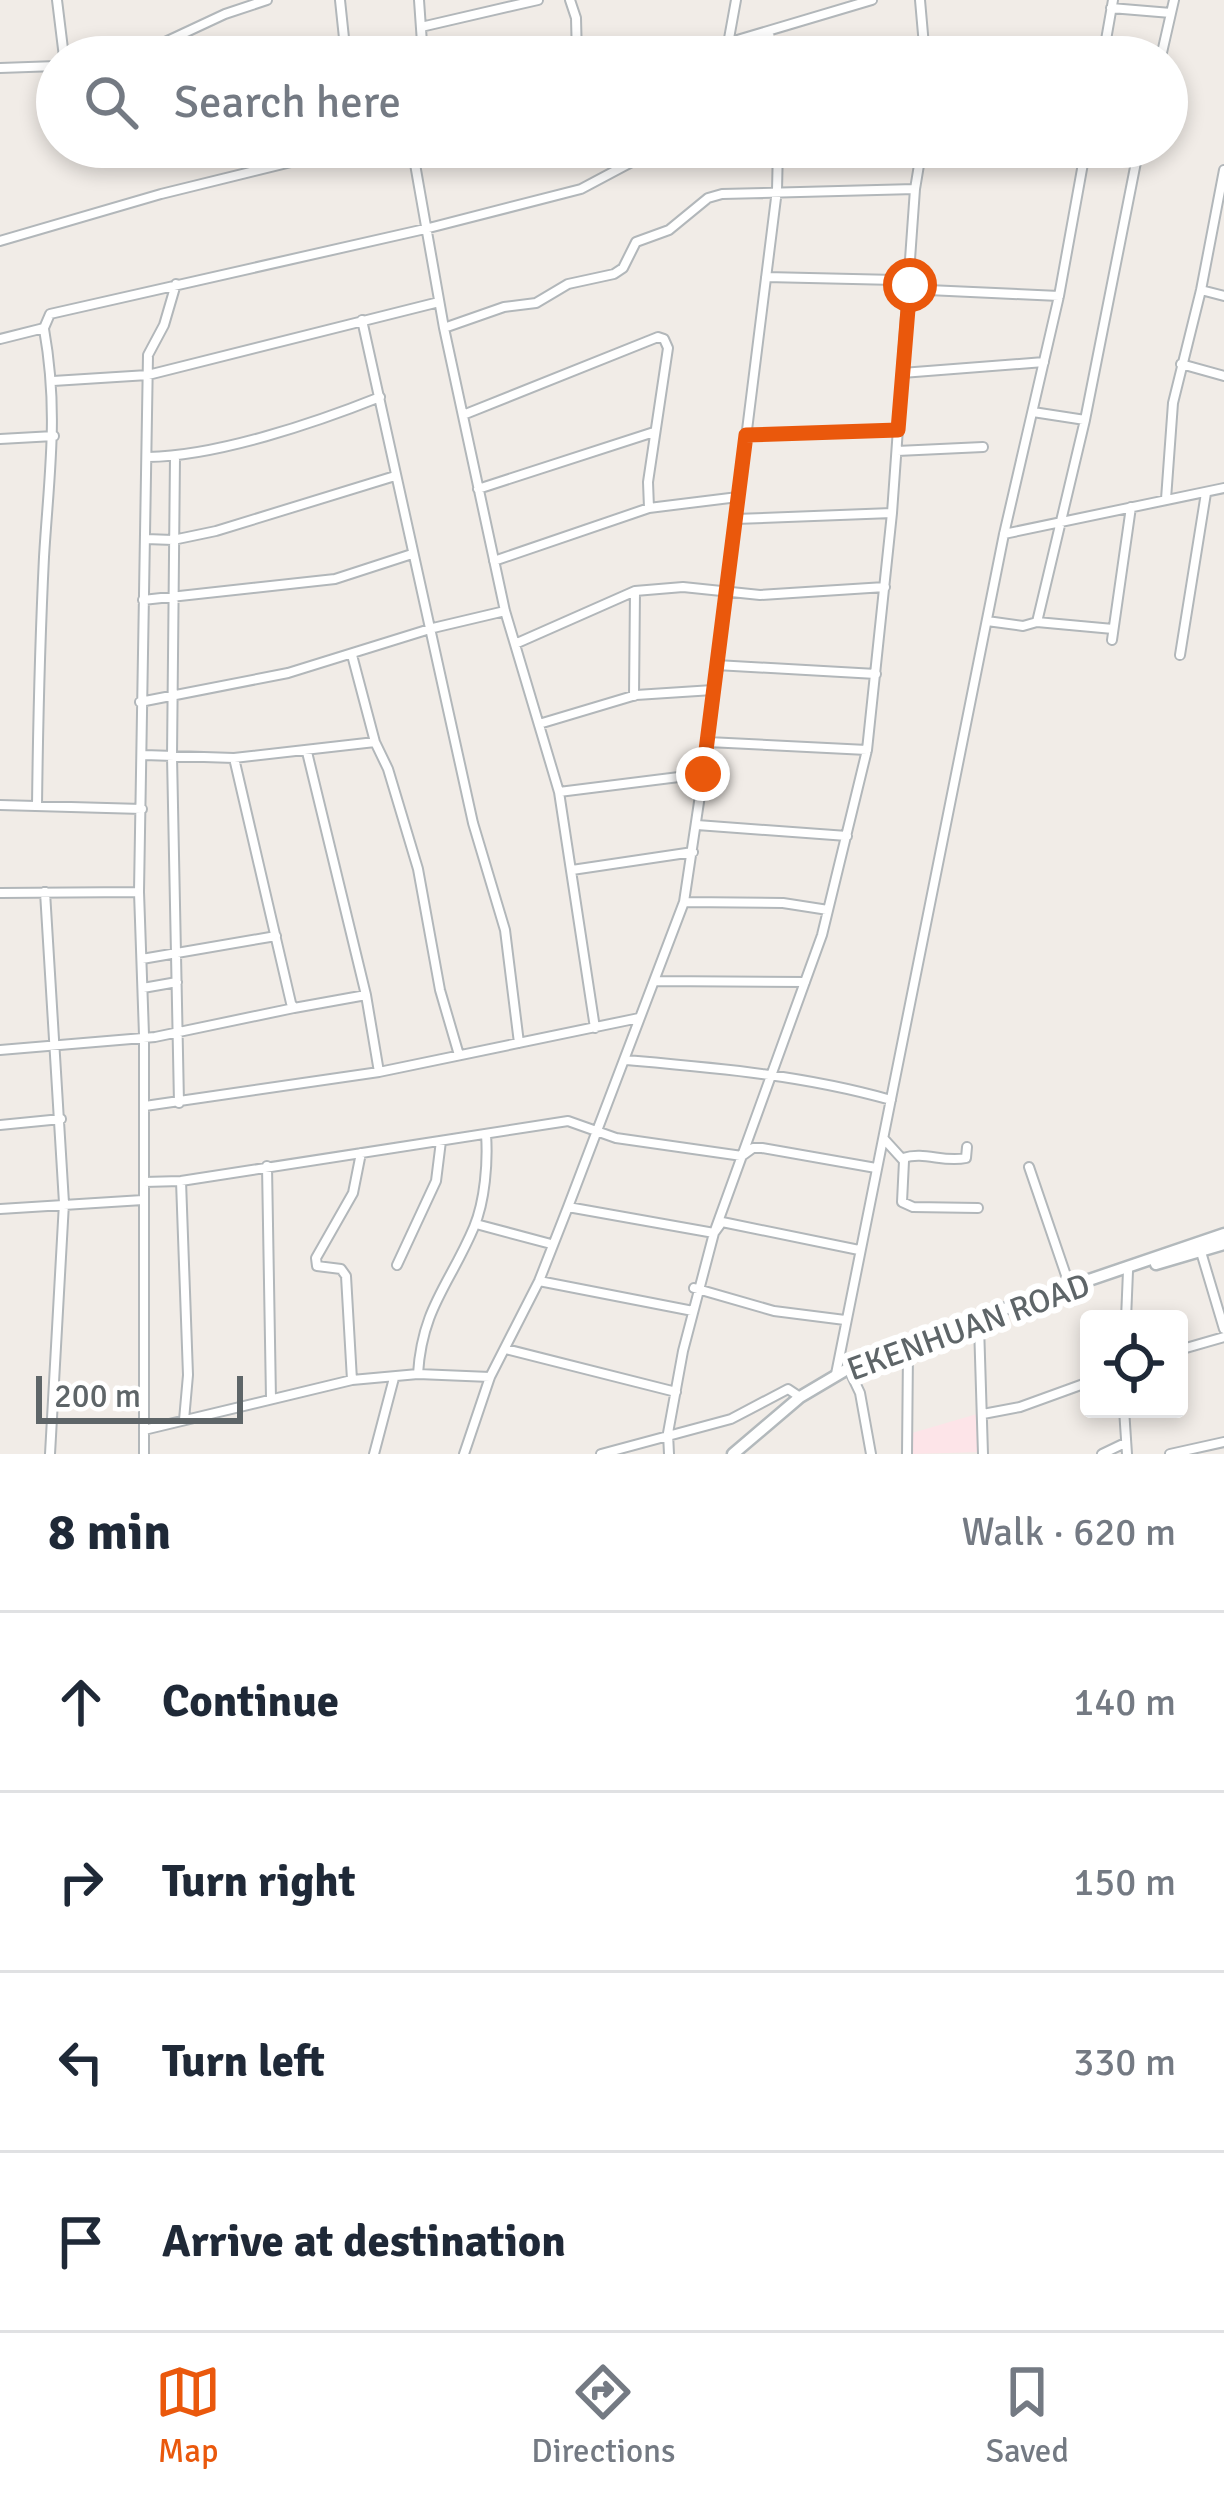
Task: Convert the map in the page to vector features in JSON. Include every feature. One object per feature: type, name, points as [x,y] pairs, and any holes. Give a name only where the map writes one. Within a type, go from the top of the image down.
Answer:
[{"type":"main road","name":"EKENHUAN ROAD","points":[[733,1454],[800,1397],[836,1374],[922,1337],[1224,1234]]},
{"type":"main road","name":"EKENHUAN ROAD","points":[[743,1454],[802,1404],[851,1374],[1114,1279],[1127,1270],[1224,1244]]},
{"type":"street","points":[[57,0],[61,36]]},
{"type":"street","points":[[178,36],[267,0]]},
{"type":"street","points":[[340,0],[344,36]]},
{"type":"street","points":[[418,0],[422,36]]},
{"type":"street","points":[[421,27],[538,0]]},
{"type":"street","points":[[570,0],[576,36]]},
{"type":"street","points":[[729,36],[736,0]]},
{"type":"street","points":[[755,36],[871,0]]},
{"type":"street","points":[[920,0],[923,36]]},
{"type":"street","points":[[1166,36],[1174,0]]},
{"type":"street","points":[[1107,36],[1112,4],[1172,13]]},
{"type":"street","points":[[769,32],[769,36]]},
{"type":"street","points":[[0,68],[36,67]]},
{"type":"street","points":[[0,241],[267,168]]},
{"type":"street","points":[[415,168],[494,561],[559,792],[595,1028]]},
{"type":"street","points":[[37,806],[44,552],[54,436],[53,381],[44,328],[50,314],[425,229],[581,189],[620,168]]},
{"type":"street","points":[[464,1454],[490,1377],[568,1207],[684,902],[778,168]]},
{"type":"street","points":[[669,1454],[676,1392],[714,1233],[806,982],[867,750],[892,513],[918,168]]},
{"type":"street","points":[[836,1374],[1082,168]]},
{"type":"street","points":[[1037,622],[1085,420],[1135,168]]},
{"type":"street","points":[[1166,499],[1172,403],[1221,201],[1224,170]]},
{"type":"street","points":[[444,328],[503,307],[536,302],[568,284],[614,274],[623,268],[636,242],[669,230],[708,198],[777,190],[915,189]]},
{"type":"street","points":[[766,277],[896,280],[910,285],[1059,296]]},
{"type":"street","points":[[144,1454],[145,1106],[139,892],[148,355],[164,325],[176,284]]},
{"type":"street","points":[[1201,290],[1224,296]]},
{"type":"street","points":[[53,381],[148,375],[439,302]]},
{"type":"street","points":[[362,320],[473,823],[505,930],[519,1043]]},
{"type":"street","points":[[0,340],[44,328]]},
{"type":"street","points":[[463,415],[664,339],[668,348],[648,482],[649,508]]},
{"type":"street","points":[[902,373],[1044,362]]},
{"type":"street","points":[[1181,364],[1224,376]]},
{"type":"street","points":[[148,457],[175,457],[233,443],[380,397]]},
{"type":"street","points":[[1033,412],[1085,420]]},
{"type":"street","points":[[746,435],[898,430]]},
{"type":"street","points":[[478,489],[654,432]]},
{"type":"street","points":[[0,439],[54,436]]},
{"type":"street","points":[[897,451],[982,447]]},
{"type":"street","points":[[175,457],[172,756],[179,1103]]},
{"type":"street","points":[[146,539],[173,540],[216,531],[395,476]]},
{"type":"street","points":[[1004,534],[1224,488]]},
{"type":"street","points":[[1180,656],[1206,493]]},
{"type":"street","points":[[494,561],[649,508],[738,497]]},
{"type":"street","points":[[987,621],[1023,626],[1037,622],[1113,635],[1131,507]]},
{"type":"street","points":[[735,519],[892,513]]},
{"type":"street","points":[[143,600],[335,579],[412,554]]},
{"type":"street","points":[[515,644],[635,591],[683,587],[760,595],[885,587]]},
{"type":"street","points":[[634,696],[635,591]]},
{"type":"street","points":[[140,702],[288,673],[433,628],[506,611]]},
{"type":"street","points":[[352,655],[375,742],[388,769],[418,869],[440,989],[459,1055]]},
{"type":"street","points":[[716,665],[876,674]]},
{"type":"street","points":[[539,724],[634,696],[713,690]]},
{"type":"street","points":[[144,755],[234,758],[375,742]]},
{"type":"street","points":[[708,742],[867,750]]},
{"type":"street","points":[[307,752],[366,994],[379,1072]]},
{"type":"street","points":[[234,758],[294,1008]]},
{"type":"street","points":[[559,792],[703,774]]},
{"type":"street","points":[[0,805],[142,809]]},
{"type":"street","points":[[697,825],[847,836]]},
{"type":"street","points":[[572,870],[693,852]]},
{"type":"street","points":[[45,892],[64,1203],[50,1454]]},
{"type":"street","points":[[0,893],[139,892]]},
{"type":"street","points":[[684,902],[784,903],[828,910]]},
{"type":"street","points":[[142,958],[276,936]]},
{"type":"street","points":[[654,980],[806,982]]},
{"type":"street","points":[[143,988],[177,982]]},
{"type":"street","points":[[0,1050],[177,1032],[366,994]]},
{"type":"street","points":[[145,1106],[379,1072],[640,1018]]},
{"type":"street","points":[[625,1060],[771,1073],[891,1100]]},
{"type":"street","points":[[0,1125],[61,1119]]},
{"type":"street","points":[[144,1182],[181,1181],[441,1142],[549,1121],[568,1121],[616,1138],[742,1156],[762,1148],[876,1168]]},
{"type":"street","points":[[418,1374],[420,1339],[433,1302],[476,1224],[486,1134]]},
{"type":"street","points":[[883,1138],[903,1158],[902,1202],[913,1207],[978,1208]]},
{"type":"street","points":[[397,1265],[436,1181],[441,1142]]},
{"type":"street","points":[[903,1158],[962,1159],[967,1147]]},
{"type":"street","points":[[352,1380],[346,1276],[340,1269],[317,1266],[316,1258],[353,1193],[361,1154]]},
{"type":"street","points":[[267,1166],[271,1399]]},
{"type":"street","points":[[1029,1167],[1070,1287]]},
{"type":"street","points":[[181,1181],[188,1375],[184,1420]]},
{"type":"street","points":[[0,1209],[143,1200]]},
{"type":"street","points":[[568,1207],[714,1233]]},
{"type":"street","points":[[714,1233],[727,1222],[859,1250]]},
{"type":"street","points":[[476,1224],[551,1244]]},
{"type":"street","points":[[1188,1347],[1224,1333],[1201,1252]]},
{"type":"street","points":[[1126,1310],[1127,1270]]},
{"type":"street","points":[[538,1280],[693,1311]]},
{"type":"street","points":[[694,1288],[774,1312],[845,1320]]},
{"type":"street","points":[[979,1325],[983,1454]]},
{"type":"street","points":[[506,1349],[676,1392]]},
{"type":"street","points":[[908,1350],[908,1454]]},
{"type":"street","points":[[144,1430],[352,1380],[418,1374],[490,1377]]},
{"type":"street","points":[[851,1374],[860,1393],[871,1454]]},
{"type":"street","points":[[374,1454],[394,1378]]},
{"type":"street","points":[[983,1414],[1021,1407],[1080,1385]]},
{"type":"street","points":[[602,1454],[731,1419],[788,1389],[800,1397]]},
{"type":"street","points":[[1125,1418],[1127,1454]]},
{"type":"street","points":[[1102,1454],[1126,1442]]},
{"type":"street","points":[[1170,1454],[1224,1442]]},
{"type":"shaded area","points":[[977,1414],[981,1452],[912,1454],[912,1433]]},
{"type":"route","points":[[703,774],[746,435],[898,430],[910,285]]}]
